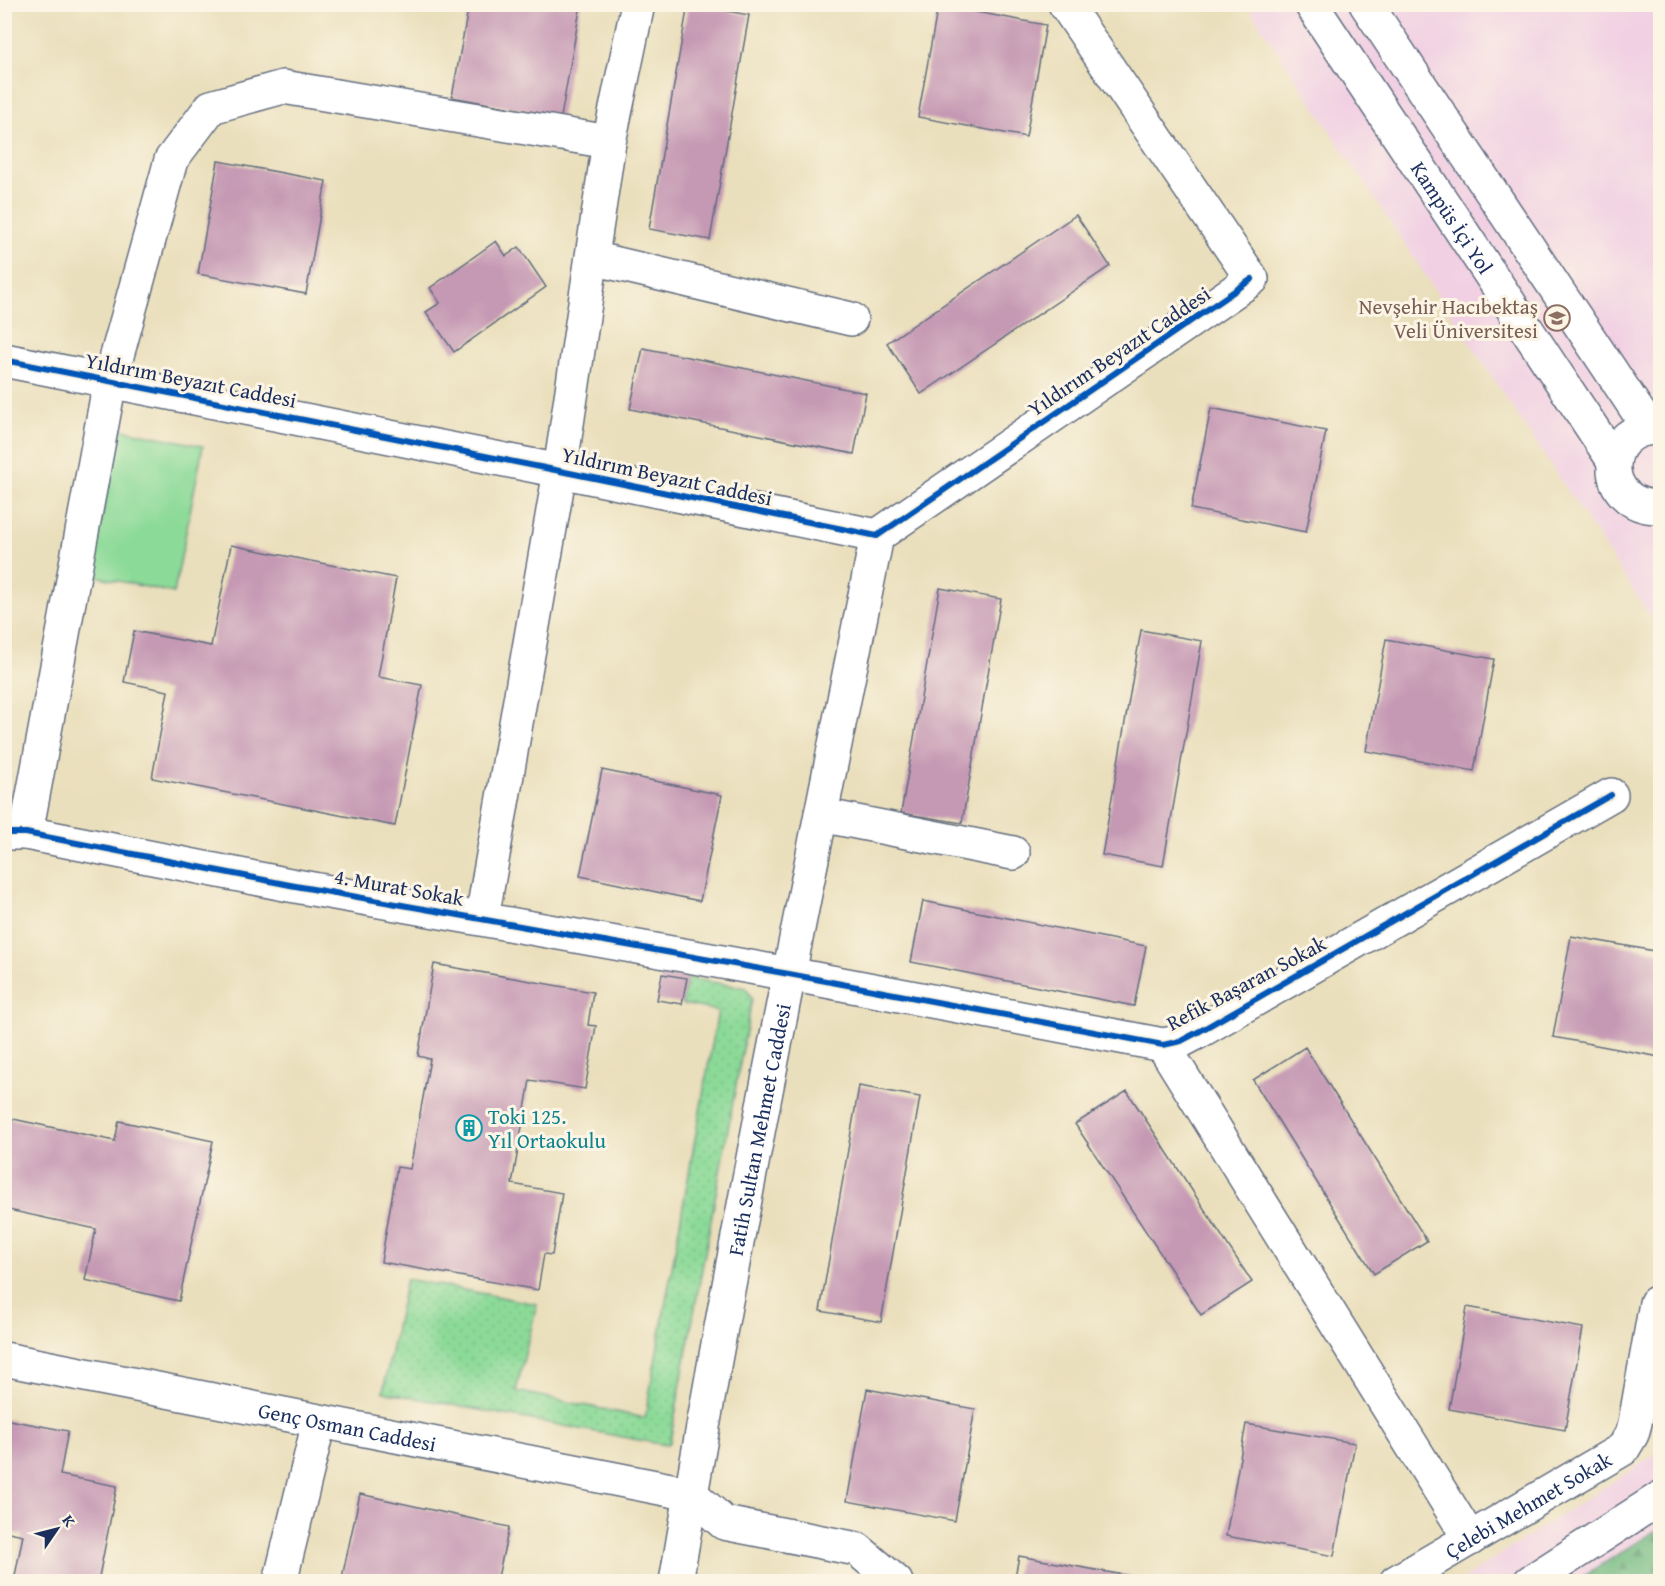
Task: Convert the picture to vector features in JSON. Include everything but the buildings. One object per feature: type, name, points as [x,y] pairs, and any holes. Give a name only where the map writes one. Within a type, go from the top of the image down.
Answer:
[{"type":"street","points":[[482,918],[560,471],[609,142],[638,4]]},
{"type":"street","name":"Yıldırım Beyazıt Caddesi","points":[[4,360],[878,536],[1252,279],[1065,4]]},
{"type":"street","name":"Kampüs İçi Yol","points":[[1311,4],[1614,461]]},
{"type":"street","points":[[1366,4],[1655,428],[1636,432],[1625,439],[1614,461],[1614,474],[1618,486],[1626,496],[1656,513]]},
{"type":"street","points":[[15,833],[110,381],[171,160],[211,107],[283,87],[609,142]]},
{"type":"street","points":[[592,258],[851,319]]},
{"type":"street","name":"Fatih Sultan Mehmet Caddesi","points":[[676,1581],[789,974],[878,536]]},
{"type":"street","name":"Refik Başaran Sokak","points":[[789,974],[1163,1045],[1181,1041],[1200,1031],[1611,795]]},
{"type":"street","points":[[821,815],[1013,853]]},
{"type":"street","name":"4. Murat Sokak","points":[[15,833],[290,885],[789,974]]},
{"type":"street","points":[[1163,1045],[1470,1539]]},
{"type":"street","name":"Çelebi Mehmet Sokak","points":[[1396,1581],[1623,1449],[1632,1434],[1635,1423],[1656,1303]]},
{"type":"street","name":"Genç Osman Caddesi","points":[[4,1359],[192,1394],[319,1422],[691,1494]]},
{"type":"street","points":[[280,1581],[319,1422]]},
{"type":"street","points":[[691,1494],[724,1523],[857,1549],[896,1581]]},
{"type":"street","points":[[1530,1581],[1660,1498]]},
{"type":"shaded area","name":"Nevşehir Hacıbektaş Veli Üniversitesi","points":[[1247,5],[1660,5],[1660,631]]},
{"type":"shaded area","points":[[1660,1451],[1660,1581],[1460,1581]]},
{"type":"green space","points":[[120,429],[203,446],[174,593],[90,575]]},
{"type":"green space","points":[[687,978],[746,988],[752,999],[670,1442],[665,1445],[383,1392],[406,1279],[537,1304],[516,1391],[645,1418],[718,1011],[682,1004]]},
{"type":"green space","points":[[1660,1528],[1660,1581],[1576,1581]]},
{"type":"cycle path","points":[[4,360],[877,536],[1252,279]]},
{"type":"cycle path","points":[[4,833],[26,833],[290,885],[789,974],[1163,1045],[1181,1041],[1200,1031],[1611,795]]},
{"type":"place","name":"Nevşehir Hacıbektaş Veli Üniversitesi","points":[[1557,318]]},
{"type":"place","name":"Toki 125. Yıl Ortaokulu","points":[[469,1128]]}]
